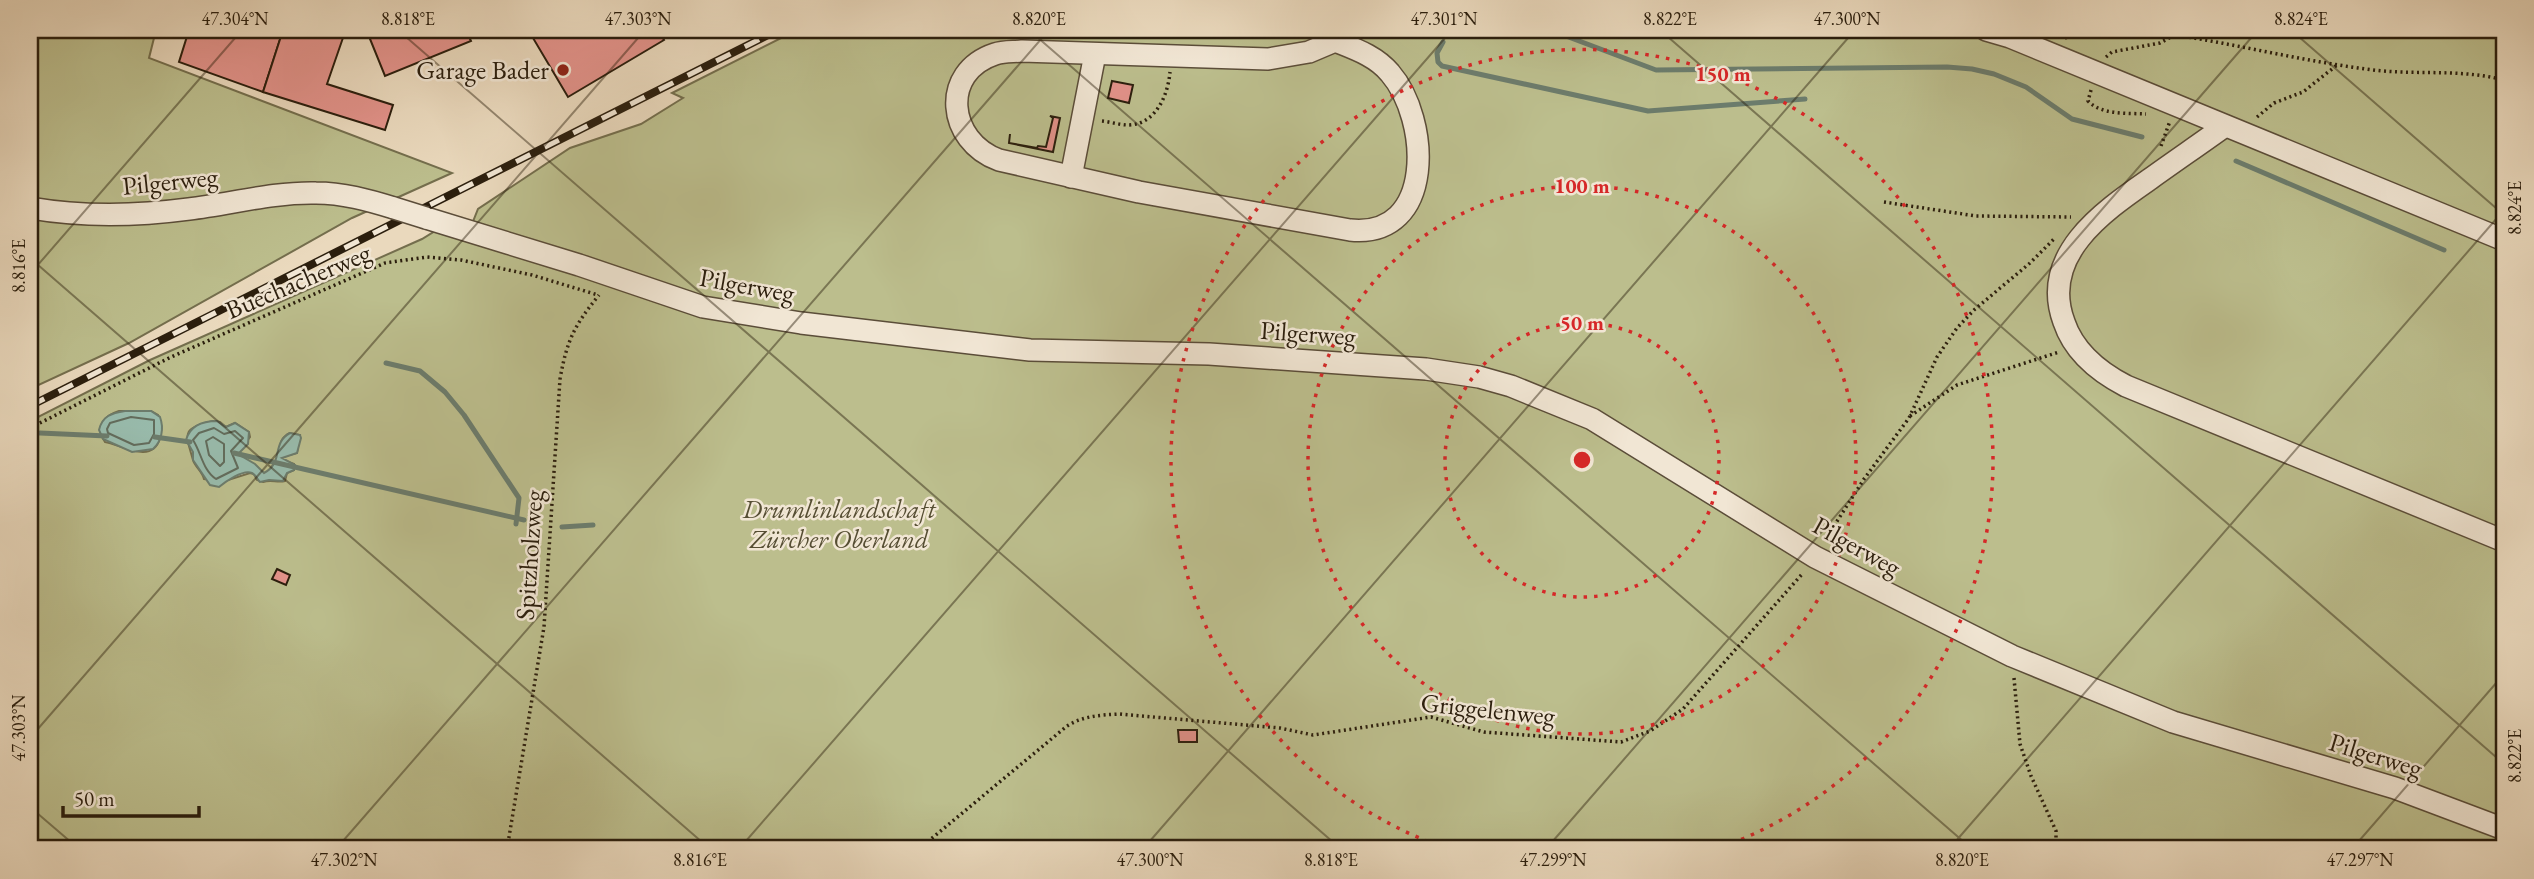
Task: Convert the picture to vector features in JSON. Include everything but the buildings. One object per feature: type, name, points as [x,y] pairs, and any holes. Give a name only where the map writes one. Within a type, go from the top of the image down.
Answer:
[{"type":"street","points":[[1986,30],[2020,41],[2504,240]]},
{"type":"street","points":[[1335,35],[1388,71],[1405,97],[1413,120],[1418,159],[1414,188],[1400,216],[1374,230],[1350,230],[1160,197],[999,160],[976,148],[961,127],[957,102],[965,77],[984,59],[996,54],[1022,51],[1279,58],[1309,52],[1335,35]]},
{"type":"street","points":[[1071,177],[1095,54]]},
{"type":"street","points":[[2232,129],[2106,210],[2078,240],[2066,262],[2059,298],[2063,320],[2077,347],[2103,373],[2126,386],[2504,541]]},
{"type":"street","name":"Pilgerweg","points":[[30,208],[69,213],[127,215],[191,209],[281,195],[317,193],[355,197],[613,276],[703,307],[843,329],[1030,350],[1209,354],[1426,369],[1495,381],[1543,397],[1602,424],[1815,556],[2012,656],[2174,722],[2395,788],[2504,829]]},
{"type":"path","points":[[2140,30],[2386,71],[2459,72],[2504,80]]},
{"type":"path","points":[[2103,63],[2110,52],[2160,43],[2176,34]]},
{"type":"path","points":[[1083,117],[1126,125],[1148,118],[1159,107],[1167,92],[1171,56]]},
{"type":"path","points":[[2232,129],[2274,103],[2304,92],[2338,64]]},
{"type":"path","points":[[2092,88],[2088,101],[2091,105],[2110,112],[2147,115]]},
{"type":"path","points":[[2159,149],[2164,142],[2175,105]]},
{"type":"path","points":[[1884,202],[1976,216],[2074,216],[2067,224]]},
{"type":"path","points":[[1909,418],[1937,357],[1957,328],[1974,310],[2030,263],[2061,231]]},
{"type":"path","name":"Buechacherweg","points":[[30,428],[170,357],[385,263],[427,257],[461,260],[532,275],[598,295]]},
{"type":"path","name":"Spitzholzweg","points":[[507,849],[544,627],[560,379],[570,337],[613,276]]},
{"type":"path","points":[[1909,418],[1946,391],[1968,380],[2077,347]]},
{"type":"path","name":"Griggelenweg","points":[[919,849],[1067,726],[1095,716],[1119,714],[1280,728],[1313,735],[1431,718],[1484,732],[1621,742],[1650,731],[1683,709],[1784,597],[1909,418]]},
{"type":"path","points":[[2012,656],[2018,732],[2031,776],[2055,827],[2056,838],[2050,849]]},
{"type":"green space","points":[[30,30],[156,30],[149,58],[452,173],[352,218],[129,343],[30,389]]},
{"type":"green space","name":"Drumlinlandschaft Zürcher Oberland","points":[[797,30],[2504,30],[2504,849],[30,849],[30,421],[150,360],[422,239],[448,223],[472,224],[478,209],[570,148],[641,124],[683,98],[672,93]],"holes":[[[119,411],[151,411],[158,415],[161,429],[156,446],[143,452],[105,442],[101,432],[102,423]],[[213,421],[226,427],[235,423],[249,432],[250,437],[238,453],[263,473],[275,462],[283,438],[290,433],[300,435],[297,453],[282,457],[294,464],[294,470],[287,473],[285,481],[263,482],[250,473],[225,481],[204,479],[193,460],[188,434],[195,427]]]},
{"type":"water","points":[[151,411],[160,417],[161,434],[153,449],[132,452],[103,439],[99,430],[102,421],[112,414]]},
{"type":"water","points":[[217,421],[226,427],[235,423],[249,432],[248,444],[238,454],[264,473],[274,464],[284,437],[290,433],[300,435],[297,453],[282,458],[295,465],[294,470],[287,473],[283,481],[260,482],[248,472],[219,487],[210,485],[193,460],[193,452],[186,440],[198,425]]},
{"type":"waterway","points":[[1550,30],[1656,70],[1972,69],[1994,74],[2026,87],[2072,119],[2142,137]]},
{"type":"waterway","points":[[1443,42],[1437,53],[1438,62],[1442,66],[1648,111],[1805,99]]},
{"type":"waterway","points":[[2236,161],[2444,250]]},
{"type":"waterway","points":[[386,363],[420,371],[445,392],[464,415],[519,498],[516,524]]},
{"type":"waterway","points":[[40,433],[107,436]]},
{"type":"waterway","points":[[155,437],[190,442]]},
{"type":"waterway","points":[[234,453],[524,520]]},
{"type":"waterway","points":[[562,527],[593,525]]},
{"type":"railway","points":[[30,406],[778,30]]},
{"type":"place","name":"Garage Bader","points":[[563,70]]}]
